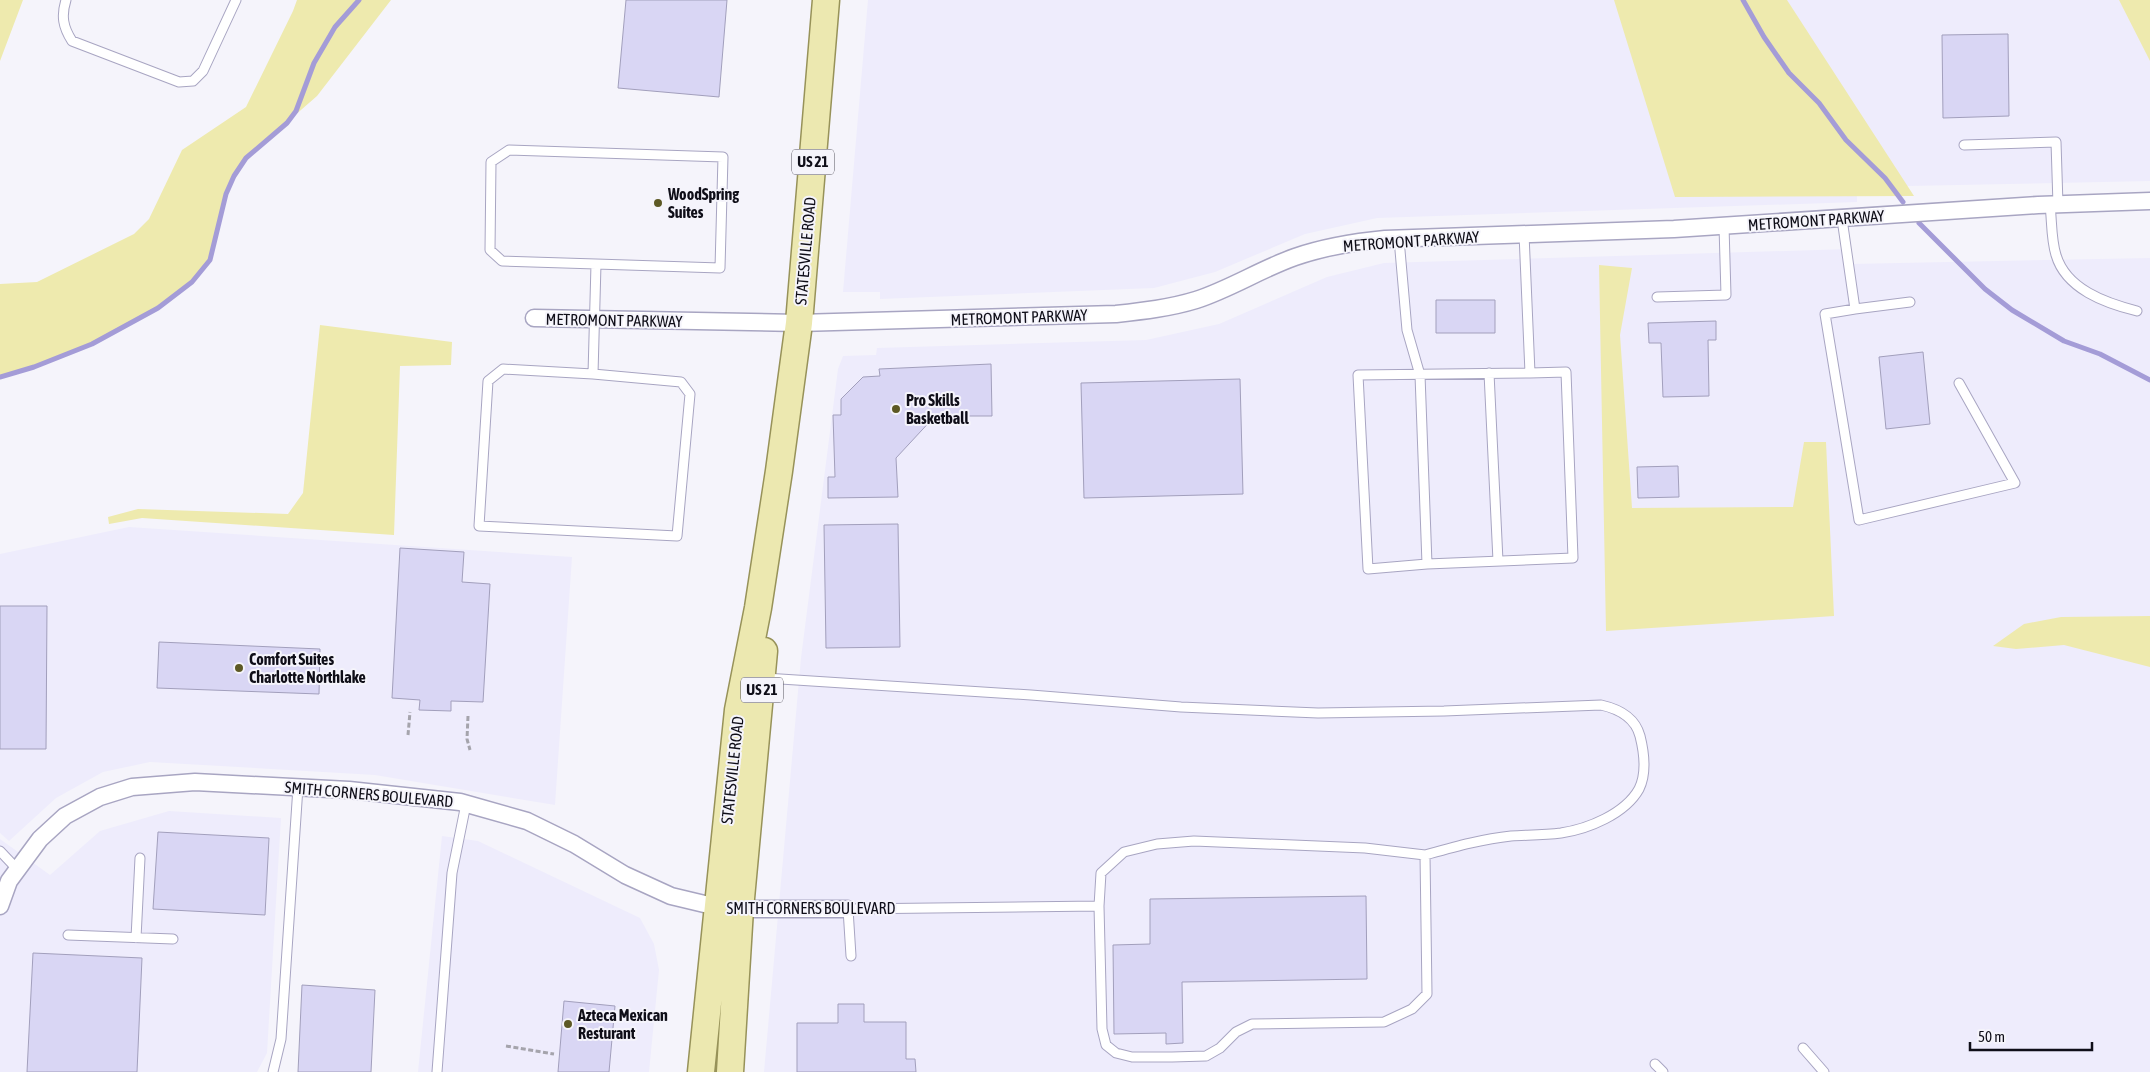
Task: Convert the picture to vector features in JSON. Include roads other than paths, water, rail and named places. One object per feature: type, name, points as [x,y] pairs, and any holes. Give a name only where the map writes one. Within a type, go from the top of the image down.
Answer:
[{"type":"main road","name":"STATESVILLE ROAD","points":[[730,1072],[729,908],[738,710],[758,608],[780,471],[799,323],[826,0]]},
{"type":"main road","name":"STATESVILLE ROAD","points":[[701,1072],[729,908],[762,678],[780,471]]},
{"type":"street","name":"METROMONT PARKWAY","points":[[534,318],[799,323],[1116,314],[1166,308],[1197,300],[1293,258],[1320,249],[1354,242],[1724,226],[2054,205],[2150,201]]},
{"type":"street","name":"SMITH CORNERS BOULEVARD","points":[[0,906],[8,881],[40,839],[65,816],[100,797],[132,787],[195,782],[349,790],[466,804],[527,821],[574,844],[625,875],[671,896],[729,908],[848,909]]},
{"type":"lane","points":[[66,0],[63,9],[63,28],[72,41],[178,82],[193,81],[204,71],[236,0]]},
{"type":"lane","points":[[1964,145],[2056,142],[2055,253],[2060,266],[2072,282],[2097,298],[2137,311]]},
{"type":"lane","points":[[508,150],[723,157],[720,268],[596,264],[502,261],[490,250],[491,162],[508,150]]},
{"type":"lane","points":[[1842,219],[1855,309]]},
{"type":"lane","points":[[1657,297],[1726,294],[1724,226]]},
{"type":"lane","points":[[1524,234],[1530,373]]},
{"type":"lane","points":[[1399,239],[1407,330],[1420,375],[1427,564]]},
{"type":"lane","points":[[593,374],[596,264]]},
{"type":"lane","points":[[1910,302],[1825,314],[1859,520],[2016,483],[1959,383]]},
{"type":"lane","points":[[503,369],[593,374],[681,382],[690,394],[677,536],[479,526],[488,380],[503,369]]},
{"type":"lane","points":[[1566,372],[1573,558],[1427,564],[1368,569],[1358,375],[1489,373],[1566,372]]},
{"type":"lane","points":[[1489,373],[1498,561]]},
{"type":"lane","points":[[762,678],[1031,695],[1182,707],[1318,713],[1444,711],[1601,705],[1615,708],[1631,718],[1639,731],[1644,750],[1644,768],[1639,788],[1621,809],[1592,824],[1563,832],[1476,841],[1425,855],[1365,848],[1194,841],[1157,844],[1124,852],[1102,873],[1099,906],[1102,1029],[1106,1045],[1116,1053],[1132,1057],[1206,1056],[1220,1048],[1236,1032],[1252,1024],[1384,1022],[1412,1009],[1427,994],[1425,855]]},
{"type":"lane","points":[[273,1072],[281,1039],[298,787]]},
{"type":"lane","points":[[437,1072],[452,873],[466,804]]},
{"type":"lane","points":[[0,851],[17,869]]},
{"type":"lane","points":[[136,938],[140,858]]},
{"type":"lane","name":"SMITH CORNERS BOULEVARD","points":[[848,909],[1099,906]]},
{"type":"lane","points":[[848,909],[851,956]]},
{"type":"lane","points":[[68,935],[173,939]]},
{"type":"lane","points":[[1803,1048],[1824,1072]]},
{"type":"lane","points":[[1655,1064],[1663,1072]]},
{"type":"waterway","points":[[0,377],[34,367],[92,344],[158,308],[192,282],[210,260],[226,194],[234,176],[246,158],[287,123],[296,111],[314,63],[335,27],[359,0]]},
{"type":"waterway","points":[[1743,0],[1764,37],[1789,73],[1819,103],[1846,140],[1885,178],[1903,202]]},
{"type":"waterway","points":[[1919,223],[1985,289],[2012,310],[2064,341],[2100,354],[2150,380]]},
{"type":"place","name":"WoodSpring Suites","points":[[658,203]]},
{"type":"place","name":"Pro Skills Basketball","points":[[896,409]]},
{"type":"place","name":"Comfort Suites Charlotte Northlake","points":[[239,668]]},
{"type":"place","name":"Azteca Mexican Resturant","points":[[568,1024]]}]
